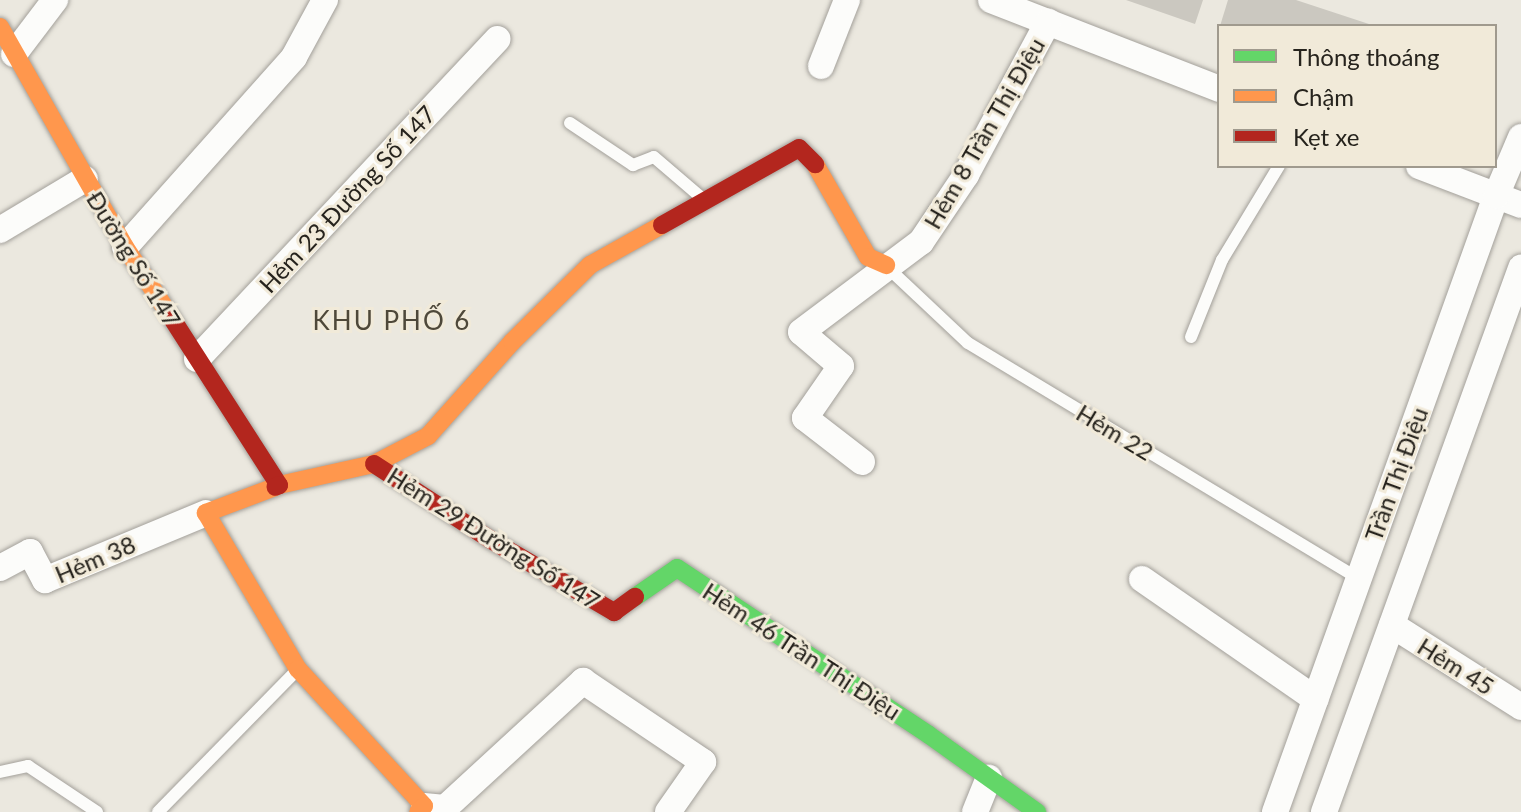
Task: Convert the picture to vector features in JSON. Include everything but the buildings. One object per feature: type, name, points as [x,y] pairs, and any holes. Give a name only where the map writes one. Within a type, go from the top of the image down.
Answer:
[{"type":"street","points":[[14,54],[55,0]]},
{"type":"street","points":[[125,247],[294,57],[325,0]]},
{"type":"street","points":[[821,66],[847,0]]},
{"type":"street","points":[[991,0],[1048,22]]},
{"type":"street","name":"Hẻm 8 Trần Thị Điệu","points":[[862,462],[805,418],[841,366],[801,332],[886,265],[900,261],[921,242],[966,175],[1048,22],[1217,88]]},
{"type":"street","name":"Đường Số 147","points":[[0,27],[125,247],[279,485]]},
{"type":"street","name":"Hẻm 23 Đường Số 147","points":[[197,359],[498,39]]},
{"type":"street","name":"Trần Thị Điệu","points":[[1275,812],[1496,196],[1521,137]]},
{"type":"street","points":[[668,812],[703,762],[583,681],[445,808],[421,809],[298,669],[206,513],[279,485],[374,464],[428,436],[512,342],[590,265],[799,148],[815,164],[868,257],[886,265]]},
{"type":"street","points":[[1424,168],[1521,205]]},
{"type":"street","points":[[0,230],[85,179]]},
{"type":"street","name":"Trần Thị Điệu","points":[[1324,812],[1521,268]]},
{"type":"street","name":"Hẻm 29 Đường Số 147","points":[[374,464],[614,612]]},
{"type":"street","name":"Hẻm 38","points":[[0,568],[30,552],[45,580],[206,513]]},
{"type":"street","name":"Hẻm 46 Trần Thị Điệu","points":[[614,612],[677,568],[1037,812]]},
{"type":"street","points":[[1142,579],[1315,699]]},
{"type":"street","name":"Hẻm 45","points":[[1392,625],[1521,707]]},
{"type":"street","points":[[975,812],[989,778]]},
{"type":"lane","points":[[570,123],[633,165],[654,157],[705,201]]},
{"type":"lane","points":[[1191,337],[1222,260],[1278,168]]},
{"type":"lane","name":"Hẻm 22","points":[[886,265],[968,343],[1359,579]]},
{"type":"lane","points":[[157,811],[298,669]]},
{"type":"lane","points":[[0,772],[28,766],[97,812]]},
{"type":"traffic: fast","points":[[635,597],[677,568],[929,735],[1037,812]]},
{"type":"traffic: slow","points":[[0,27],[125,247],[171,317]]},
{"type":"traffic: slow","points":[[815,164],[868,257],[886,265]]},
{"type":"traffic: slow","points":[[279,485],[374,464],[428,436],[512,342],[590,265],[662,225]]},
{"type":"traffic: slow","points":[[275,487],[206,513],[298,669],[424,806],[418,812]]},
{"type":"traffic: jam","points":[[662,225],[799,148],[815,164]]},
{"type":"traffic: jam","points":[[171,317],[279,485],[275,487]]},
{"type":"traffic: jam","points":[[374,464],[491,540],[614,612],[635,597]]},
{"type":"district","name":"KHU PHỐ 6","points":[[392,321]]}]
